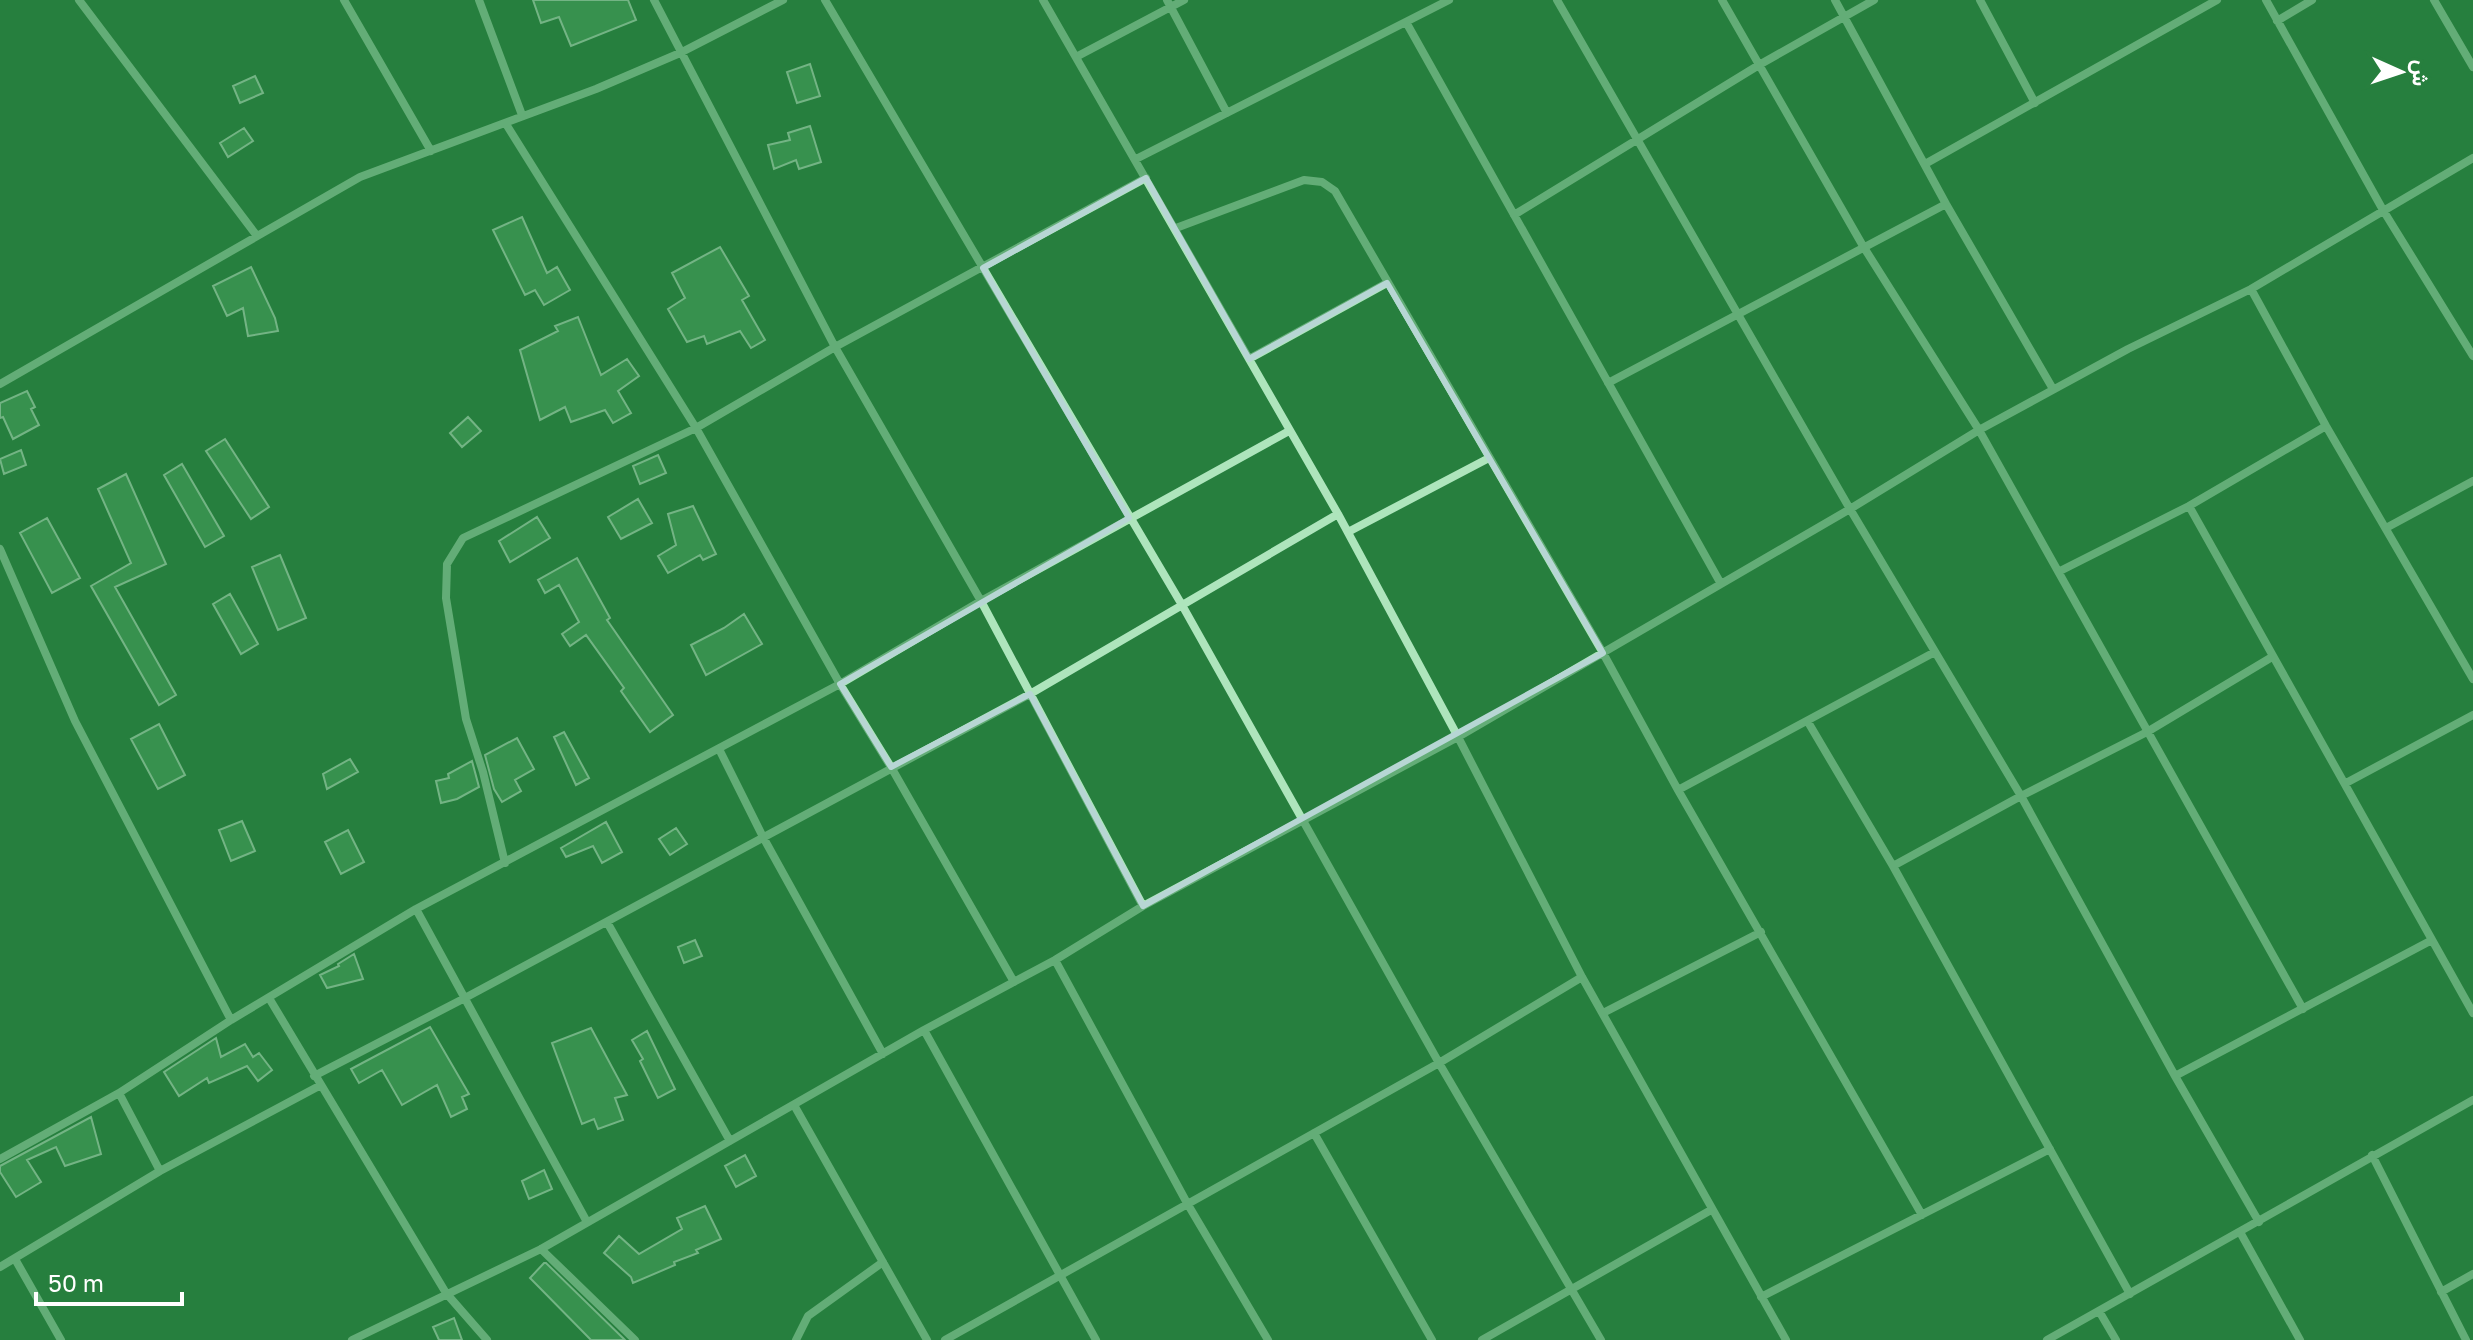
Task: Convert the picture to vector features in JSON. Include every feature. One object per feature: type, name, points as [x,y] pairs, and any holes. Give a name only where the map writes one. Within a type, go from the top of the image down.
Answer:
[{"type":"street","points":[[79,0],[257,236]]},
{"type":"street","points":[[344,0],[431,151]]},
{"type":"street","points":[[479,0],[522,115]]},
{"type":"street","points":[[654,0],[835,347],[981,601],[1143,906]]},
{"type":"street","points":[[0,384],[360,177],[596,89],[680,53],[783,0]]},
{"type":"street","points":[[825,0],[1182,605],[1439,1063],[1601,1340]]},
{"type":"street","points":[[1043,0],[1348,532],[1582,977],[1786,1340]]},
{"type":"street","points":[[1076,57],[1169,4],[1184,0]]},
{"type":"street","points":[[1136,159],[1449,0]]},
{"type":"street","points":[[1557,0],[1933,653],[2021,796],[2259,1222]]},
{"type":"street","points":[[1722,0],[1863,246],[1979,430],[2303,1009]]},
{"type":"street","points":[[1835,0],[1946,204],[2053,389]]},
{"type":"street","points":[[1514,215],[1759,65],[1874,0]]},
{"type":"street","points":[[1980,0],[2035,103]]},
{"type":"street","points":[[1925,164],[2217,0]]},
{"type":"street","points":[[2266,0],[2383,210],[2473,356]]},
{"type":"street","points":[[2277,21],[2312,0]]},
{"type":"street","points":[[2434,0],[2473,67]]},
{"type":"street","points":[[1169,4],[1227,113]]},
{"type":"street","points":[[1406,22],[1721,584]]},
{"type":"street","points":[[506,124],[696,428],[840,684],[1014,982]]},
{"type":"street","points":[[352,1340],[541,1249],[924,1030],[1055,960],[1143,906],[1458,737],[1850,509],[1979,430],[2128,349],[2251,289],[2473,158]]},
{"type":"street","points":[[505,863],[483,772],[466,719],[446,598],[447,564],[463,538],[696,428],[835,347],[1146,178]]},
{"type":"street","points":[[1176,228],[1304,180],[1322,182],[1335,191],[1603,653],[1678,790],[1922,1215]]},
{"type":"street","points":[[1608,383],[1946,204]]},
{"type":"street","points":[[1249,359],[1387,283]]},
{"type":"street","points":[[2251,289],[2326,426],[2473,679]]},
{"type":"street","points":[[2060,571],[2189,506],[2326,426]]},
{"type":"street","points":[[0,1159],[119,1093],[231,1020],[416,909],[840,684],[981,601],[1289,431]]},
{"type":"street","points":[[1348,532],[1489,458]]},
{"type":"street","points":[[2386,528],[2473,481]]},
{"type":"street","points":[[2189,506],[2473,1013]]},
{"type":"street","points":[[314,1076],[1030,694],[1338,514]]},
{"type":"street","points":[[0,549],[75,721],[231,1020]]},
{"type":"street","points":[[1678,790],[1933,653]]},
{"type":"street","points":[[1893,866],[2147,732],[2272,657]]},
{"type":"street","points":[[2346,783],[2473,715]]},
{"type":"street","points":[[1808,722],[1893,866],[2130,1294]]},
{"type":"street","points":[[719,749],[763,837],[883,1054]]},
{"type":"street","points":[[416,909],[587,1222]]},
{"type":"street","points":[[607,922],[730,1141]]},
{"type":"street","points":[[1603,1013],[1761,932]]},
{"type":"street","points":[[2175,1076],[2432,940]]},
{"type":"street","points":[[1055,960],[1187,1203],[1268,1340]]},
{"type":"street","points":[[945,1340],[1439,1063],[1582,977]]},
{"type":"street","points":[[269,998],[446,1293],[487,1340]]},
{"type":"street","points":[[924,1030],[1096,1340]]},
{"type":"street","points":[[0,1267],[160,1171],[321,1085]]},
{"type":"street","points":[[119,1093],[160,1171]]},
{"type":"street","points":[[2047,1340],[2473,1100]]},
{"type":"street","points":[[794,1105],[927,1340]]},
{"type":"street","points":[[1314,1133],[1432,1340]]},
{"type":"street","points":[[1761,1297],[2050,1149]]},
{"type":"street","points":[[2372,1155],[2466,1340]]},
{"type":"street","points":[[1482,1340],[1711,1210]]},
{"type":"street","points":[[2240,1232],[2300,1340]]},
{"type":"street","points":[[541,1249],[635,1340]]},
{"type":"street","points":[[15,1259],[61,1340]]},
{"type":"street","points":[[796,1340],[808,1316],[883,1262]]},
{"type":"street","points":[[2441,1292],[2473,1274]]},
{"type":"street","points":[[2099,1311],[2116,1340]]},
{"type":"highlighted area","points":[[1146,178],[1249,359],[1387,283],[1603,653],[1143,906],[1030,694],[891,767],[840,684],[1129,518],[983,268]]},
{"type":"building","points":[[533,0],[628,0],[636,20],[571,46],[559,17],[541,23]]},
{"type":"building","points":[[810,64],[820,96],[797,103],[787,72]]},
{"type":"building","points":[[255,76],[263,93],[240,103],[233,86]]},
{"type":"building","points":[[810,126],[821,162],[799,169],[796,160],[774,169],[768,145],[790,140],[788,133]]},
{"type":"building","points":[[244,128],[253,141],[228,157],[220,143]]},
{"type":"building","points":[[522,217],[547,273],[557,267],[570,290],[544,305],[535,290],[525,295],[493,230]]},
{"type":"building","points":[[720,247],[749,296],[742,300],[765,340],[751,348],[740,331],[707,344],[704,336],[687,342],[668,309],[685,298],[672,273]]},
{"type":"building","points":[[251,267],[278,331],[248,336],[243,308],[227,316],[213,286]]},
{"type":"building","points":[[578,317],[601,375],[627,359],[639,376],[618,391],[631,413],[613,423],[605,410],[571,422],[565,407],[540,420],[520,350],[558,331],[555,326]]},
{"type":"building","points":[[27,391],[39,425],[13,439],[3,417],[0,418],[0,403]]},
{"type":"building","points":[[468,417],[481,431],[462,447],[450,433]]},
{"type":"building","points":[[225,439],[269,507],[251,519],[206,451]]},
{"type":"building","points":[[21,450],[26,465],[4,474],[0,459]]},
{"type":"building","points":[[658,455],[666,473],[640,484],[633,466]]},
{"type":"building","points":[[182,464],[224,536],[205,547],[164,475]]},
{"type":"building","points":[[126,474],[166,564],[115,587],[176,695],[159,705],[91,586],[131,563],[98,489]]},
{"type":"building","points":[[638,499],[652,523],[621,539],[608,517]]},
{"type":"building","points":[[693,506],[716,554],[703,560],[700,555],[668,573],[658,556],[676,545],[668,514]]},
{"type":"building","points":[[537,517],[550,538],[510,562],[499,541]]},
{"type":"building","points":[[47,518],[80,578],[52,593],[20,533]]},
{"type":"building","points":[[280,555],[306,618],[278,630],[252,567]]},
{"type":"building","points":[[577,558],[610,618],[607,620],[673,715],[650,732],[621,691],[624,688],[586,635],[570,646],[562,634],[579,622],[559,585],[545,593],[538,580]]},
{"type":"building","points":[[230,594],[258,644],[241,654],[213,604]]},
{"type":"building","points":[[744,614],[762,644],[706,675],[691,645]]},
{"type":"building","points":[[159,724],[185,775],[158,789],[131,739]]},
{"type":"building","points":[[564,732],[589,778],[576,785],[554,737]]},
{"type":"building","points":[[517,738],[534,769],[515,780],[521,791],[502,802],[494,789],[485,755]]},
{"type":"building","points":[[350,759],[358,772],[327,789],[323,774]]},
{"type":"building","points":[[472,761],[479,787],[457,799],[441,803],[436,781],[449,778],[448,774]]},
{"type":"building","points":[[242,821],[255,851],[231,861],[219,830]]},
{"type":"building","points":[[606,822],[622,852],[602,863],[593,846],[566,857],[561,848]]},
{"type":"building","points":[[676,828],[687,844],[670,855],[659,839]]},
{"type":"building","points":[[348,830],[364,862],[341,874],[325,842]]},
{"type":"building","points":[[695,940],[702,956],[684,963],[678,947]]},
{"type":"building","points":[[354,954],[363,979],[327,988],[320,975]]},
{"type":"building","points":[[430,1027],[469,1094],[462,1097],[467,1109],[451,1117],[437,1085],[402,1105],[382,1070],[359,1083],[351,1069]]},
{"type":"building","points":[[591,1028],[627,1095],[615,1098],[623,1120],[598,1129],[594,1119],[582,1124],[552,1043]]},
{"type":"building","points":[[647,1031],[675,1089],[658,1098],[632,1040]]},
{"type":"building","points":[[216,1038],[221,1057],[245,1044],[253,1057],[259,1053],[272,1070],[258,1081],[247,1066],[209,1083],[207,1078],[179,1096],[164,1072]]},
{"type":"building","points":[[91,1117],[101,1154],[65,1166],[56,1147],[27,1160],[41,1182],[16,1197],[0,1172],[0,1166]]},
{"type":"building","points":[[745,1155],[756,1176],[736,1187],[725,1166]]},
{"type":"building","points":[[544,1170],[552,1189],[529,1199],[522,1181]]},
{"type":"building","points":[[705,1206],[721,1239],[696,1250],[698,1253],[674,1262],[675,1265],[633,1283],[631,1277],[604,1253],[619,1236],[639,1254],[682,1229],[677,1218]]},
{"type":"building","points":[[544,1263],[625,1340],[591,1340],[530,1278]]},
{"type":"building","points":[[454,1318],[462,1340],[439,1340],[433,1327]]}]
